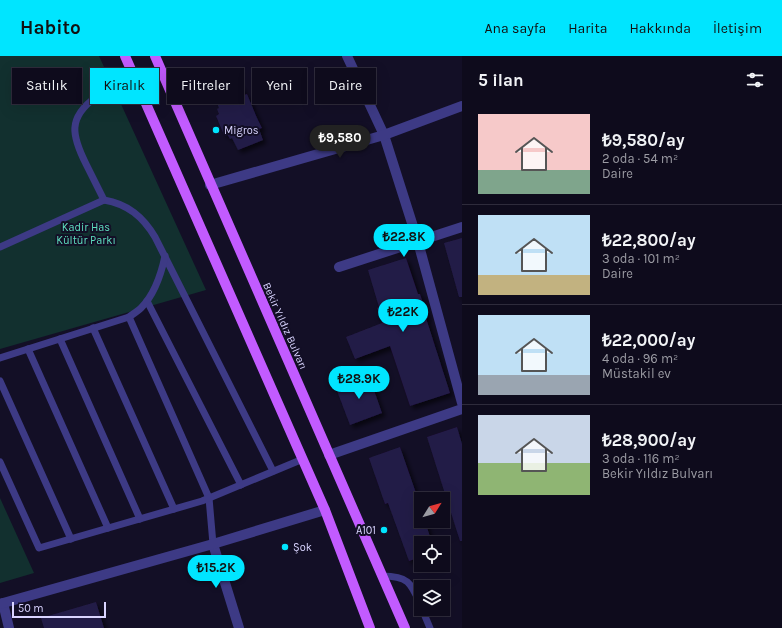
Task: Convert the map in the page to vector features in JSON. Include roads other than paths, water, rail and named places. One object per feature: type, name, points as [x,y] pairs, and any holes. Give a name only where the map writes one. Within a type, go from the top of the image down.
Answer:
[{"type":"main road","points":[[125,56],[130,68]]},
{"type":"main road","name":"Bekir Yıldız Bulvarı","points":[[155,56],[405,628]]},
{"type":"main road","points":[[146,104],[325,510],[370,628]]},
{"type":"street","points":[[347,56],[384,135],[418,242],[462,403]]},
{"type":"street","points":[[210,184],[384,135],[462,106]]},
{"type":"street","points":[[339,267],[462,227]]},
{"type":"street","points":[[329,455],[462,410]]},
{"type":"street","points":[[9,628],[1,604],[213,544],[325,510]]},
{"type":"street","points":[[213,544],[239,628]]},
{"type":"lane","points":[[90,103],[83,109],[76,120],[74,134],[77,148],[104,200]]},
{"type":"lane","points":[[0,247],[104,200],[120,204],[136,213],[150,227],[273,471]]},
{"type":"lane","points":[[0,358],[129,317],[139,310],[147,301],[159,280],[165,256]]},
{"type":"lane","points":[[147,301],[241,484]]},
{"type":"lane","points":[[129,317],[209,498],[213,544]]},
{"type":"lane","points":[[93,328],[174,509]]},
{"type":"lane","points":[[60,339],[140,519]]},
{"type":"lane","points":[[28,349],[108,528]]},
{"type":"lane","points":[[0,382],[71,539]]},
{"type":"lane","points":[[0,462],[39,548],[209,498],[303,459]]},
{"type":"lane","points":[[382,576],[397,576],[407,581],[414,590]]},
{"type":"lane","points":[[425,616],[430,628]]},
{"type":"place","name":"Migros","points":[[216,130]]},
{"type":"place","name":"A101","points":[[384,530]]},
{"type":"place","name":"Şok","points":[[285,547]]},
{"type":"park label","name":"Kadir Has Kültür Parkı","points":[[86,233]]}]
